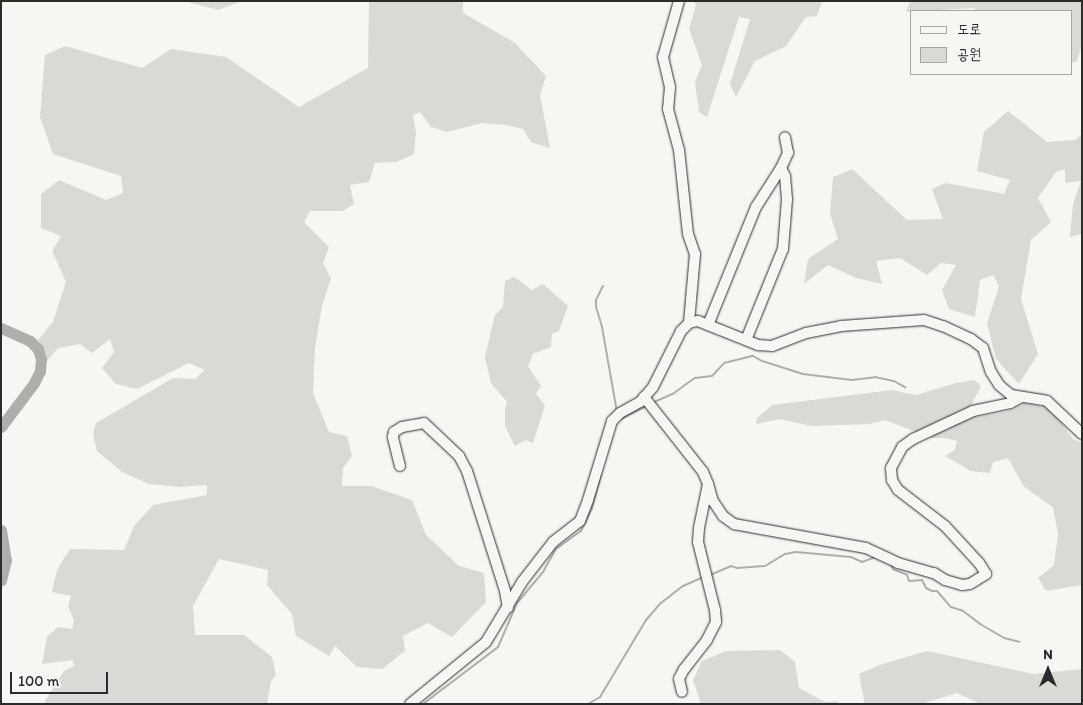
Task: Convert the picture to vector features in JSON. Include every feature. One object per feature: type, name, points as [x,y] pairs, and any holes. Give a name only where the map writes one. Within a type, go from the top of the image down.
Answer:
[{"type":"street","points":[[679,1],[663,57],[670,87],[668,109],[678,150],[688,234],[695,254],[689,323]]},
{"type":"street","points":[[708,324],[756,207],[781,168],[788,152],[785,137]]},
{"type":"street","points":[[746,340],[783,249],[788,199],[786,176],[781,168]]},
{"type":"street","points":[[410,704],[486,642],[522,582],[553,542],[580,521],[612,421],[618,414],[640,402],[653,387],[681,331],[689,323],[698,321],[758,345],[772,346],[806,333],[841,326],[924,320],[943,326],[971,339],[983,348],[991,372],[999,385],[1011,395],[1047,402],[1082,434]]},
{"type":"street","points":[[644,396],[703,472],[713,501],[723,516],[734,524],[866,548],[898,563],[934,573],[945,580],[962,585],[970,584],[986,574],[979,563],[945,526],[898,490],[892,480],[892,468],[902,447],[913,438],[973,411],[1010,403],[1022,397]]},
{"type":"street","points":[[400,466],[393,437],[394,432],[402,427],[417,424],[424,423],[460,456],[467,471],[502,582],[508,608]]},
{"type":"street","points":[[682,692],[679,679],[684,668],[707,640],[716,622],[715,610],[698,542],[708,484]]},
{"type":"green space","points":[[184,1],[242,1],[218,10]]},
{"type":"green space","points":[[369,1],[463,1],[463,13],[515,43],[546,76],[540,95],[550,148],[531,142],[523,129],[506,125],[482,123],[447,132],[431,127],[420,112],[413,115],[416,132],[414,154],[396,162],[375,163],[369,182],[350,185],[354,204],[343,211],[310,211],[304,222],[329,247],[323,263],[331,278],[322,306],[315,348],[313,393],[329,432],[347,436],[352,456],[343,468],[342,486],[371,486],[412,500],[426,535],[459,566],[484,573],[486,602],[452,637],[428,623],[403,636],[405,651],[382,669],[357,667],[335,646],[329,656],[296,636],[292,614],[267,585],[268,570],[219,559],[193,606],[195,635],[244,635],[272,657],[276,675],[271,681],[267,704],[46,704],[45,701],[64,671],[74,666],[73,660],[42,664],[47,637],[58,627],[72,629],[74,621],[68,606],[71,596],[52,592],[57,570],[70,549],[124,550],[134,526],[153,505],[207,495],[207,485],[180,487],[149,484],[122,472],[97,451],[93,434],[96,423],[173,378],[195,379],[205,370],[189,363],[137,389],[116,384],[102,368],[114,352],[110,339],[92,353],[80,344],[58,348],[47,361],[46,353],[38,340],[53,322],[66,282],[52,251],[61,236],[41,228],[41,194],[59,180],[106,200],[123,193],[121,176],[53,154],[40,117],[45,55],[65,46],[142,68],[171,49],[226,57],[299,107],[368,68]]},
{"type":"green space","points":[[693,1],[822,1],[817,16],[806,17],[786,46],[755,61],[736,97],[730,84],[750,19],[739,17],[707,117],[699,112],[695,82],[702,65],[689,29],[696,5]]},
{"type":"green space","points":[[910,1],[1082,1],[1082,44],[1077,61],[1073,63],[1073,10],[975,10],[974,8],[910,10],[910,12],[906,12]]},
{"type":"green space","points":[[1008,111],[1047,142],[1075,140],[1082,134],[1081,234],[1070,237],[1073,204],[1081,181],[1065,183],[1065,169],[1056,172],[1038,198],[1051,222],[1031,240],[1021,299],[1038,354],[1019,384],[996,359],[987,324],[999,286],[993,275],[980,280],[975,317],[949,309],[942,290],[956,265],[941,263],[927,275],[900,258],[876,261],[882,284],[856,278],[828,265],[804,284],[808,259],[838,239],[830,214],[833,177],[852,169],[907,220],[943,219],[932,189],[946,183],[1004,194],[1010,180],[977,171],[984,132]]},
{"type":"green space","points":[[514,277],[532,290],[543,284],[568,306],[559,331],[552,334],[551,347],[533,354],[528,366],[541,386],[536,394],[545,405],[533,443],[526,440],[515,446],[505,426],[507,402],[491,383],[485,357],[495,315],[503,307],[505,281]]},
{"type":"green space","points":[[974,380],[981,386],[971,406],[977,417],[1008,411],[1025,403],[1050,408],[1073,439],[1082,443],[1082,585],[1046,591],[1038,578],[1054,565],[1058,534],[1053,507],[1024,487],[1008,458],[993,462],[990,473],[971,471],[945,456],[955,450],[957,441],[945,438],[931,438],[885,420],[870,424],[811,426],[780,419],[756,424],[757,418],[772,405],[892,390],[916,395],[956,383]]},
{"type":"green space","points":[[780,650],[795,662],[799,688],[825,702],[837,701],[840,704],[701,704],[693,680],[702,661],[726,651]]},
{"type":"green space","points":[[927,651],[1034,674],[1082,669],[1082,704],[981,704],[957,693],[921,704],[863,704],[864,700],[859,674],[882,664]]},
{"type":"waterway","points":[[603,286],[596,300],[596,307],[602,327],[617,412]]},
{"type":"waterway","points":[[1,328],[30,341],[38,349],[41,359],[40,371],[34,383],[1,427]]},
{"type":"waterway","points":[[652,403],[674,393],[695,378],[712,376],[724,363],[753,356],[762,361],[803,374],[852,380],[875,377],[894,381],[905,387]]},
{"type":"waterway","points":[[621,419],[646,406]]},
{"type":"waterway","points":[[423,704],[498,647],[517,603],[543,572],[556,549],[581,531],[592,508],[601,474]]},
{"type":"waterway","points":[[1,530],[6,560],[1,580]]},
{"type":"waterway","points":[[710,575],[731,566],[737,568],[765,566],[785,554],[796,552],[851,557],[862,562],[876,557]]},
{"type":"waterway","points":[[890,563],[893,569],[907,575],[909,581],[922,580],[926,588],[937,591],[951,607],[963,611],[980,624],[1004,638],[1020,642]]},
{"type":"waterway","points":[[588,704],[600,697],[646,620],[661,603],[683,586],[703,577]]}]
